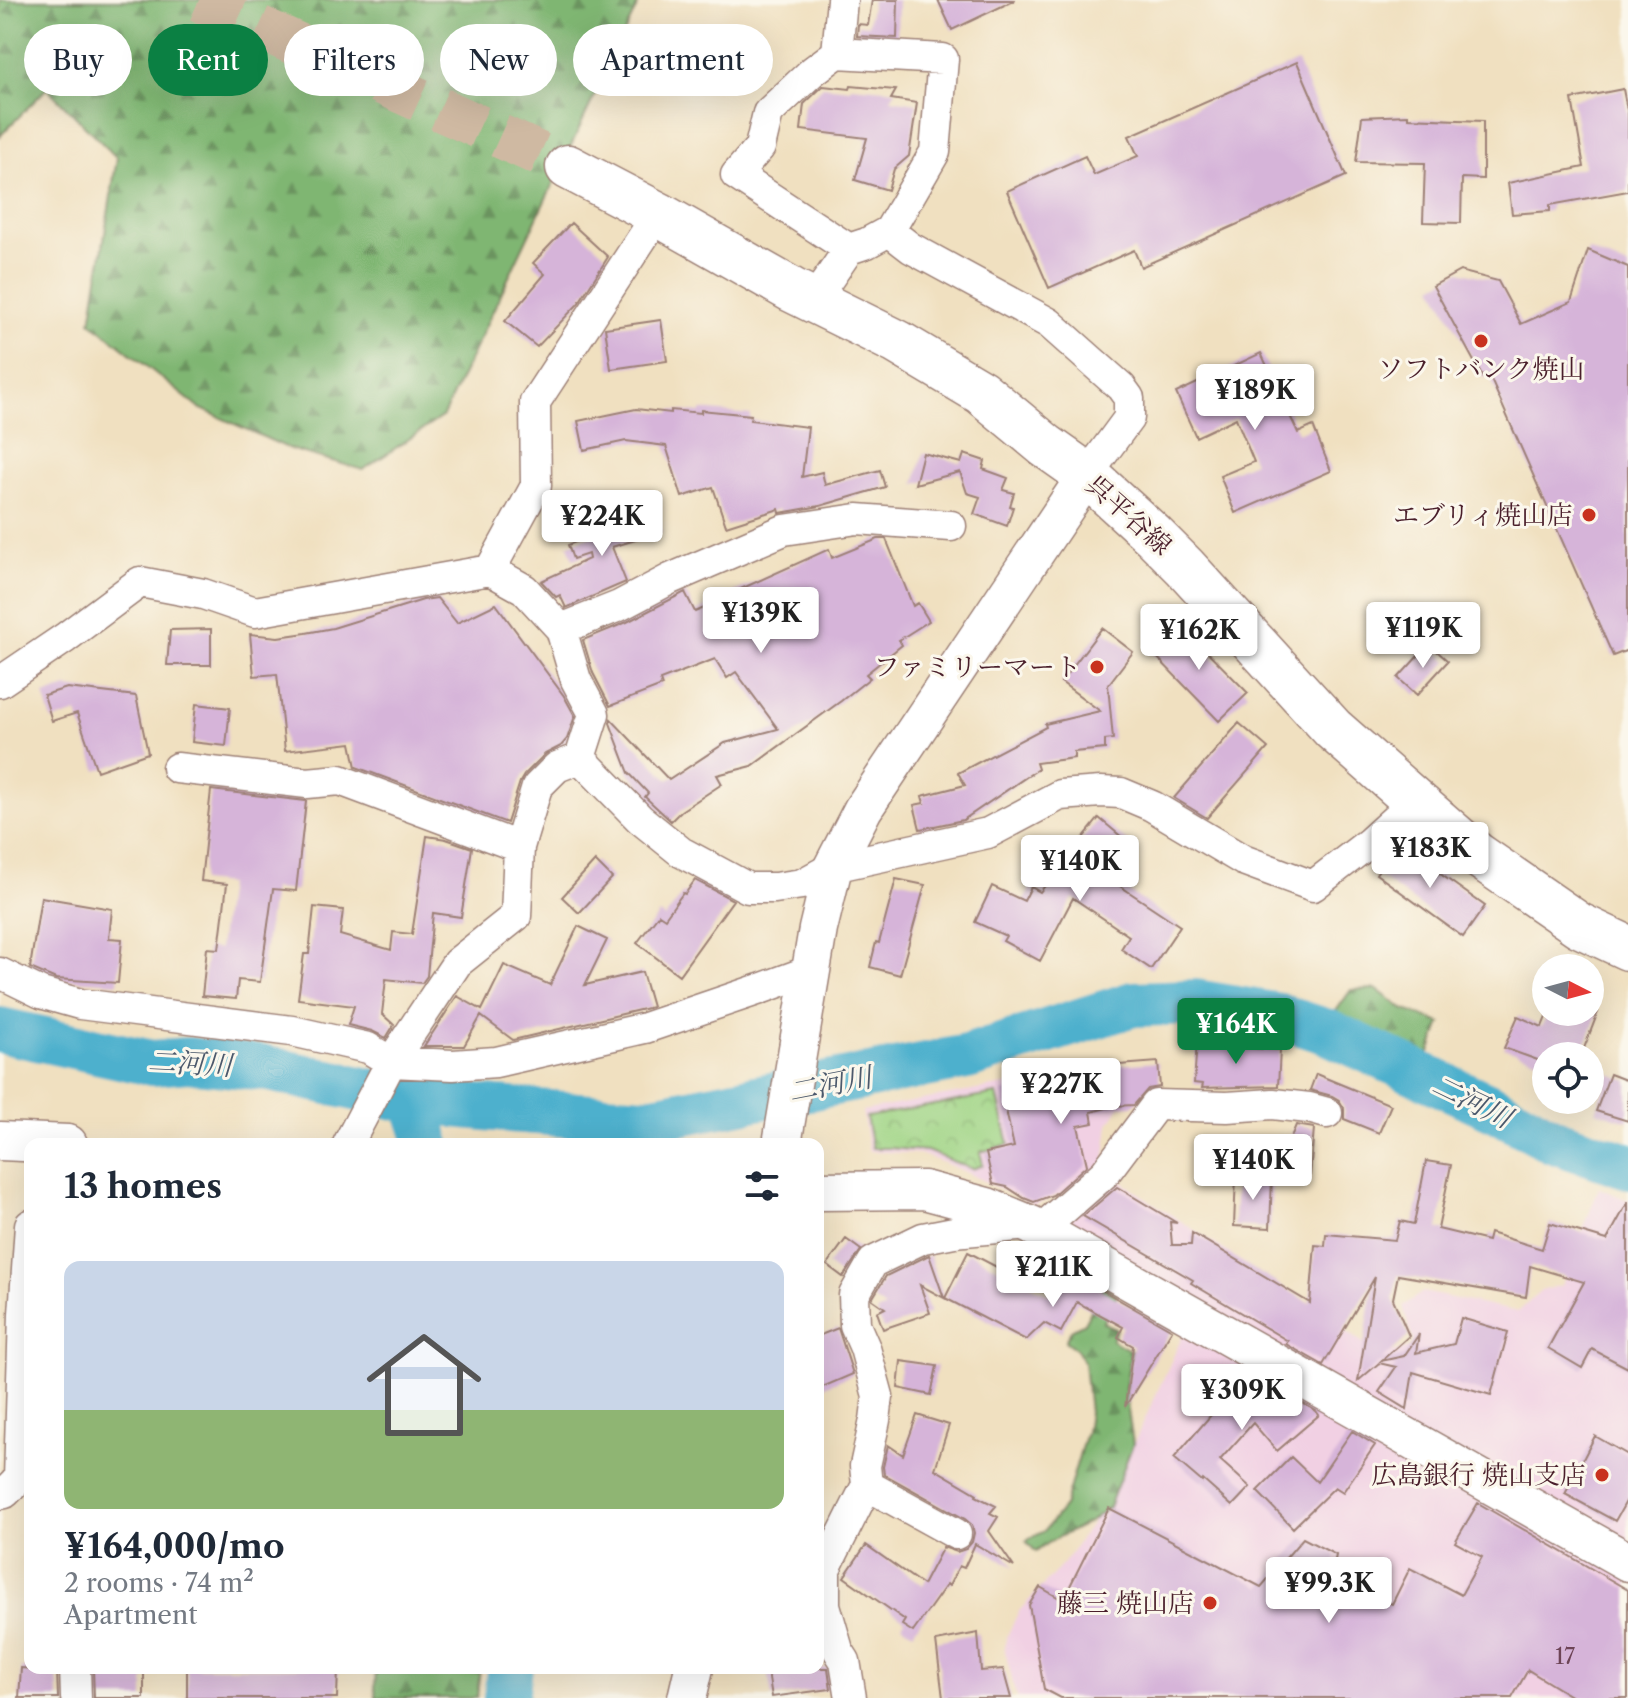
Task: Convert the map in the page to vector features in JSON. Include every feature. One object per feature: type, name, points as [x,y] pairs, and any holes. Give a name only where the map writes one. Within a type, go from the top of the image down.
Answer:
[{"type":"main road","name":"呉平谷線","points":[[568,167],[897,342],[981,392],[1046,446],[1087,475],[1153,535],[1333,729],[1476,854],[1579,925],[1628,948]]},
{"type":"street","points":[[837,53],[842,0]]},
{"type":"street","points":[[814,300],[849,249],[889,231],[935,152],[943,59],[837,53],[768,113],[760,147],[736,175],[849,249]]},
{"type":"street","points":[[490,570],[536,486],[535,402],[658,214]]},
{"type":"street","points":[[784,1136],[818,929],[833,867],[863,809],[1087,475],[1129,418],[1129,398],[1121,387],[1049,323],[911,248],[889,231]]},
{"type":"street","points":[[561,629],[619,606],[670,579],[784,530],[857,519],[951,526]]},
{"type":"street","points":[[0,682],[140,582],[203,594],[255,612],[490,570],[524,589],[561,629],[576,680],[594,714],[580,758]]},
{"type":"street","points":[[580,758],[640,819],[681,852],[748,888],[802,884],[833,867],[988,833],[1060,795],[1101,792],[1121,793],[1152,806],[1243,860],[1313,886],[1370,842],[1415,801]]},
{"type":"street","points":[[351,1138],[388,1068],[457,963],[516,916],[519,847],[537,787],[557,767],[580,758]]},
{"type":"street","points":[[177,768],[307,783],[340,780],[519,847]]},
{"type":"street","points":[[0,973],[41,993],[80,1004],[292,1031],[368,1048],[388,1068],[496,1062],[645,1028],[760,989],[810,981]]},
{"type":"street","points":[[851,1698],[845,1661],[838,1650],[825,1605],[825,1569],[867,1485],[865,1466],[878,1396],[865,1348],[855,1325],[854,1295],[873,1262],[923,1238],[954,1232],[1035,1228],[1105,1173],[1156,1105],[1227,1107],[1273,1104],[1327,1113]]},
{"type":"street","points":[[824,1191],[924,1190],[987,1207],[1035,1228],[1628,1562]]},
{"type":"street","points":[[0,1494],[19,1479],[18,1314],[24,1270]]},
{"type":"street","points":[[867,1485],[956,1534]]},
{"type":"street","points":[[75,1674],[76,1698]]},
{"type":"street","points":[[687,1698],[693,1674]]},
{"type":"shaded area","points":[[1113,1065],[1121,1105],[1109,1124],[1104,1163],[1080,1186],[1034,1205],[920,1154],[869,1151],[862,1111]]},
{"type":"shaded area","points":[[1113,1176],[1380,1354],[1415,1347],[1403,1306],[1423,1292],[1518,1312],[1541,1291],[1562,1285],[1599,1188],[1628,1200],[1628,1698],[1018,1698],[1004,1647],[1007,1636],[1019,1611],[1064,1563],[1109,1498],[1198,1302],[1063,1227]]},
{"type":"green space","points":[[0,0],[640,0],[629,24],[573,24],[573,96],[595,96],[443,416],[363,470],[290,449],[199,408],[91,322],[117,158],[55,96],[132,96],[132,24],[24,24],[24,96],[39,96],[0,136]]},
{"type":"green space","points":[[1376,989],[1403,1009],[1441,1023],[1425,1066],[1326,1025],[1351,990]]},
{"type":"green space","points":[[997,1094],[1009,1144],[980,1152],[983,1165],[972,1169],[927,1151],[872,1148],[866,1117]]},
{"type":"green space","points":[[1110,1274],[1124,1282],[1103,1322],[1117,1330],[1112,1340],[1131,1351],[1125,1390],[1133,1444],[1109,1507],[1091,1521],[1036,1552],[1026,1541],[1044,1531],[1064,1507],[1089,1413],[1084,1362],[1077,1350],[1065,1341],[1071,1330],[1084,1323]]},
{"type":"green space","points":[[376,1674],[479,1674],[477,1698],[376,1698]]},
{"type":"building","points":[[872,0],[898,0],[897,38],[857,36],[858,24],[868,25]]},
{"type":"building","points":[[938,0],[1015,0],[952,30]]},
{"type":"building","points":[[1297,62],[1346,176],[1141,267],[1134,250],[1049,288],[1007,191],[1085,156],[1094,175],[1138,156],[1129,136]]},
{"type":"building","points":[[823,86],[896,90],[891,99],[917,103],[909,156],[894,169],[888,190],[855,180],[867,138],[801,130],[804,104]]},
{"type":"building","points":[[1623,89],[1628,115],[1628,191],[1550,205],[1550,211],[1512,214],[1508,183],[1584,167],[1572,99]]},
{"type":"building","points":[[1408,115],[1408,118],[1483,121],[1483,179],[1462,178],[1461,223],[1423,222],[1425,163],[1356,162],[1362,117]]},
{"type":"building","points":[[571,223],[608,257],[578,304],[537,347],[505,321],[545,274],[533,263]]},
{"type":"building","name":"エブリィ焼山店","points":[[1588,250],[1628,267],[1628,650],[1613,656],[1489,375],[1483,378],[1433,286],[1460,271],[1498,281],[1521,324],[1571,302]]},
{"type":"building","points":[[661,320],[667,361],[611,369],[605,328]]},
{"type":"building","points":[[1261,353],[1298,433],[1313,426],[1331,471],[1235,513],[1220,476],[1254,462],[1236,418],[1196,437],[1176,393]]},
{"type":"building","points":[[636,409],[751,415],[750,420],[808,427],[802,477],[822,472],[825,485],[880,470],[885,487],[820,506],[780,513],[779,509],[726,526],[713,487],[682,497],[666,446],[626,441],[584,450],[578,421]]},
{"type":"building","points":[[923,453],[961,463],[964,454],[985,461],[983,469],[1008,478],[1003,490],[1014,493],[1007,526],[974,514],[980,497],[967,493],[960,472],[915,484]]},
{"type":"building","points":[[652,498],[662,532],[612,547],[626,582],[566,608],[560,595],[556,597],[541,581],[589,559],[588,554],[573,559],[568,545],[638,517],[634,503]]},
{"type":"building","points":[[878,539],[886,539],[913,606],[918,603],[929,621],[899,640],[902,645],[866,674],[870,678],[841,701],[752,766],[717,775],[722,784],[671,821],[645,797],[648,793],[629,773],[611,719],[669,780],[725,743],[778,729],[736,672],[727,678],[715,659],[660,680],[662,686],[610,706],[593,673],[583,640],[627,622],[685,592],[695,612],[829,549],[832,558]]},
{"type":"building","points":[[437,598],[457,623],[496,604],[564,696],[575,716],[567,739],[561,746],[545,754],[524,775],[507,823],[356,767],[351,743],[285,751],[277,674],[254,676],[250,634],[278,637],[333,628]]},
{"type":"building","points":[[1178,622],[1248,693],[1219,721],[1150,650]]},
{"type":"building","points":[[1102,628],[1133,652],[1108,685],[1113,739],[1105,740],[1105,749],[1074,752],[1074,758],[1036,763],[1038,769],[963,820],[920,829],[914,805],[924,803],[922,796],[965,785],[958,773],[1046,727],[1045,724],[1100,711],[1061,682]]},
{"type":"building","points":[[211,629],[211,665],[167,665],[170,630]]},
{"type":"building","points":[[1429,644],[1448,661],[1417,695],[1398,678]]},
{"type":"building","points":[[67,688],[136,696],[148,753],[97,771],[77,713],[52,721],[44,695]]},
{"type":"building","points":[[196,704],[230,708],[226,746],[192,742]]},
{"type":"building","points":[[1239,723],[1268,748],[1207,818],[1174,798]]},
{"type":"building","points":[[211,790],[306,801],[296,891],[273,889],[260,982],[238,980],[236,999],[202,996],[207,948],[219,949],[227,884],[201,881]]},
{"type":"building","points":[[1099,818],[1130,844],[1105,876],[1180,926],[1151,969],[1121,949],[1129,936],[1073,898],[1040,961],[1003,941],[1006,936],[975,922],[992,886],[1024,901],[1031,887],[1040,892]]},
{"type":"building","points":[[427,836],[472,848],[461,917],[433,913],[427,976],[422,983],[386,979],[382,1014],[394,1025],[386,1038],[348,1025],[354,1006],[298,999],[304,954],[309,954],[314,907],[343,910],[340,935],[391,950],[393,932],[412,934]]},
{"type":"building","points":[[1397,843],[1485,906],[1463,937],[1376,874]]},
{"type":"building","points":[[595,861],[612,878],[579,913],[562,897]]},
{"type":"building","points":[[896,879],[925,885],[900,975],[870,967]]},
{"type":"building","points":[[695,880],[733,900],[679,975],[637,943],[659,914],[665,918]]},
{"type":"building","points":[[41,897],[112,909],[109,938],[122,939],[118,983],[56,979],[30,968]]},
{"type":"building","points":[[578,926],[607,940],[585,985],[642,972],[652,1007],[513,1040],[481,1016],[464,1046],[424,1046],[457,996],[482,1010],[504,965],[550,985]]},
{"type":"building","points":[[1518,1016],[1532,1022],[1532,1026],[1593,1026],[1586,1042],[1532,1042],[1532,1058],[1504,1048]]},
{"type":"building","points":[[1197,1042],[1280,1050],[1278,1086],[1202,1088],[1203,1084],[1194,1083]]},
{"type":"building","points":[[1158,1062],[1160,1087],[1148,1089],[1134,1105],[1091,1112],[1093,1123],[1078,1126],[1087,1165],[1053,1195],[1034,1202],[1007,1187],[993,1184],[986,1153],[1014,1147],[1002,1092],[1119,1065]]},
{"type":"building","points":[[1316,1074],[1391,1105],[1379,1133],[1344,1119],[1344,1108],[1339,1100],[1310,1090]]},
{"type":"building","points":[[1610,1074],[1628,1081],[1628,1121],[1604,1114],[1604,1090]]},
{"type":"building","points":[[1296,1125],[1314,1128],[1310,1175],[1276,1172]]},
{"type":"building","points":[[1426,1161],[1451,1165],[1438,1229],[1488,1241],[1490,1233],[1542,1249],[1550,1223],[1607,1240],[1628,1202],[1628,1368],[1592,1349],[1582,1368],[1548,1348],[1584,1282],[1530,1266],[1526,1297],[1398,1275],[1393,1299],[1409,1336],[1381,1361],[1404,1356],[1419,1334],[1416,1353],[1454,1344],[1461,1318],[1508,1332],[1491,1395],[1413,1372],[1407,1409],[1379,1392],[1396,1367],[1379,1363],[1358,1381],[1375,1277],[1323,1365],[1191,1283],[1193,1280],[1083,1216],[1117,1187],[1177,1223],[1170,1222],[1172,1245],[1191,1245],[1192,1233],[1310,1303],[1315,1245],[1325,1246],[1326,1234],[1395,1240],[1400,1221],[1414,1224]]},
{"type":"building","points":[[1236,1175],[1272,1177],[1270,1228],[1234,1226]]},
{"type":"building","points":[[846,1239],[861,1250],[843,1277],[827,1265]]},
{"type":"building","points":[[968,1252],[1050,1295],[1065,1269],[1172,1330],[1125,1407],[1133,1346],[1118,1337],[1123,1327],[1077,1302],[1061,1332],[1044,1323],[1026,1340],[945,1298]]},
{"type":"building","points":[[929,1255],[944,1298],[920,1285],[930,1313],[883,1329],[877,1312],[885,1308],[872,1299],[886,1276]]},
{"type":"building","points":[[838,1328],[853,1374],[824,1386],[824,1334]]},
{"type":"building","points":[[901,1361],[937,1366],[931,1395],[898,1388]]},
{"type":"building","points":[[1253,1375],[1319,1415],[1277,1451],[1253,1423],[1220,1460],[1250,1487],[1232,1506],[1174,1458],[1242,1379]]},
{"type":"building","points":[[917,1415],[949,1425],[935,1469],[996,1506],[990,1513],[998,1517],[989,1531],[1014,1567],[975,1544],[964,1568],[959,1566],[949,1586],[947,1584],[913,1632],[902,1625],[905,1620],[844,1577],[866,1545],[923,1585],[943,1547],[957,1552],[966,1549],[972,1542],[972,1525],[965,1519],[884,1474],[888,1445],[903,1455]]},
{"type":"building","points":[[1352,1431],[1375,1445],[1343,1492],[1335,1487],[1293,1528],[1257,1491],[1291,1457],[1317,1482]]},
{"type":"building","name":"広島銀行 焼山支店","points":[[1595,1436],[1628,1455],[1628,1498],[1615,1521],[1565,1494]]},
{"type":"building","name":"藤三 焼山店","points":[[1478,1503],[1628,1590],[1628,1698],[1574,1698],[1528,1670],[1512,1698],[1061,1698],[1044,1689],[1029,1605],[1040,1587],[1063,1600],[1109,1508],[1261,1587],[1303,1538],[1336,1555],[1333,1570],[1392,1604],[1410,1568],[1461,1595],[1482,1557],[1455,1542]]},
{"type":"building","points":[[978,1633],[981,1671],[1003,1669],[1011,1698],[943,1698],[936,1641]]},
{"type":"building","points":[[21,1668],[24,1668],[24,1674],[57,1674],[58,1698],[19,1698]]},
{"type":"building","points":[[824,1668],[828,1668],[831,1689],[772,1697],[768,1674],[824,1674]]},
{"type":"building","points":[[93,1674],[144,1674],[144,1698],[94,1698]]},
{"type":"building","points":[[187,1674],[338,1674],[337,1698],[187,1698]]},
{"type":"waterway","name":"二河川","points":[[0,1030],[152,1063],[188,1060],[265,1068],[414,1101],[644,1120],[967,1057],[1133,1004],[1195,1002],[1279,1016],[1328,1032],[1496,1109],[1554,1141],[1628,1166]]},
{"type":"waterway","points":[[414,1101],[426,1138]]},
{"type":"waterway","points":[[506,1698],[509,1674]]},
{"type":"tunnel","points":[[199,0],[568,167]]},
{"type":"place","name":"ソフトバンク焼山","points":[[1481,341]]},
{"type":"place","name":"エブリィ焼山店","points":[[1589,515]]},
{"type":"place","name":"ファミリーマート","points":[[1097,667]]},
{"type":"place","name":"広島銀行 焼山支店","points":[[1602,1475]]},
{"type":"place","name":"藤三 焼山店","points":[[1210,1603]]}]
